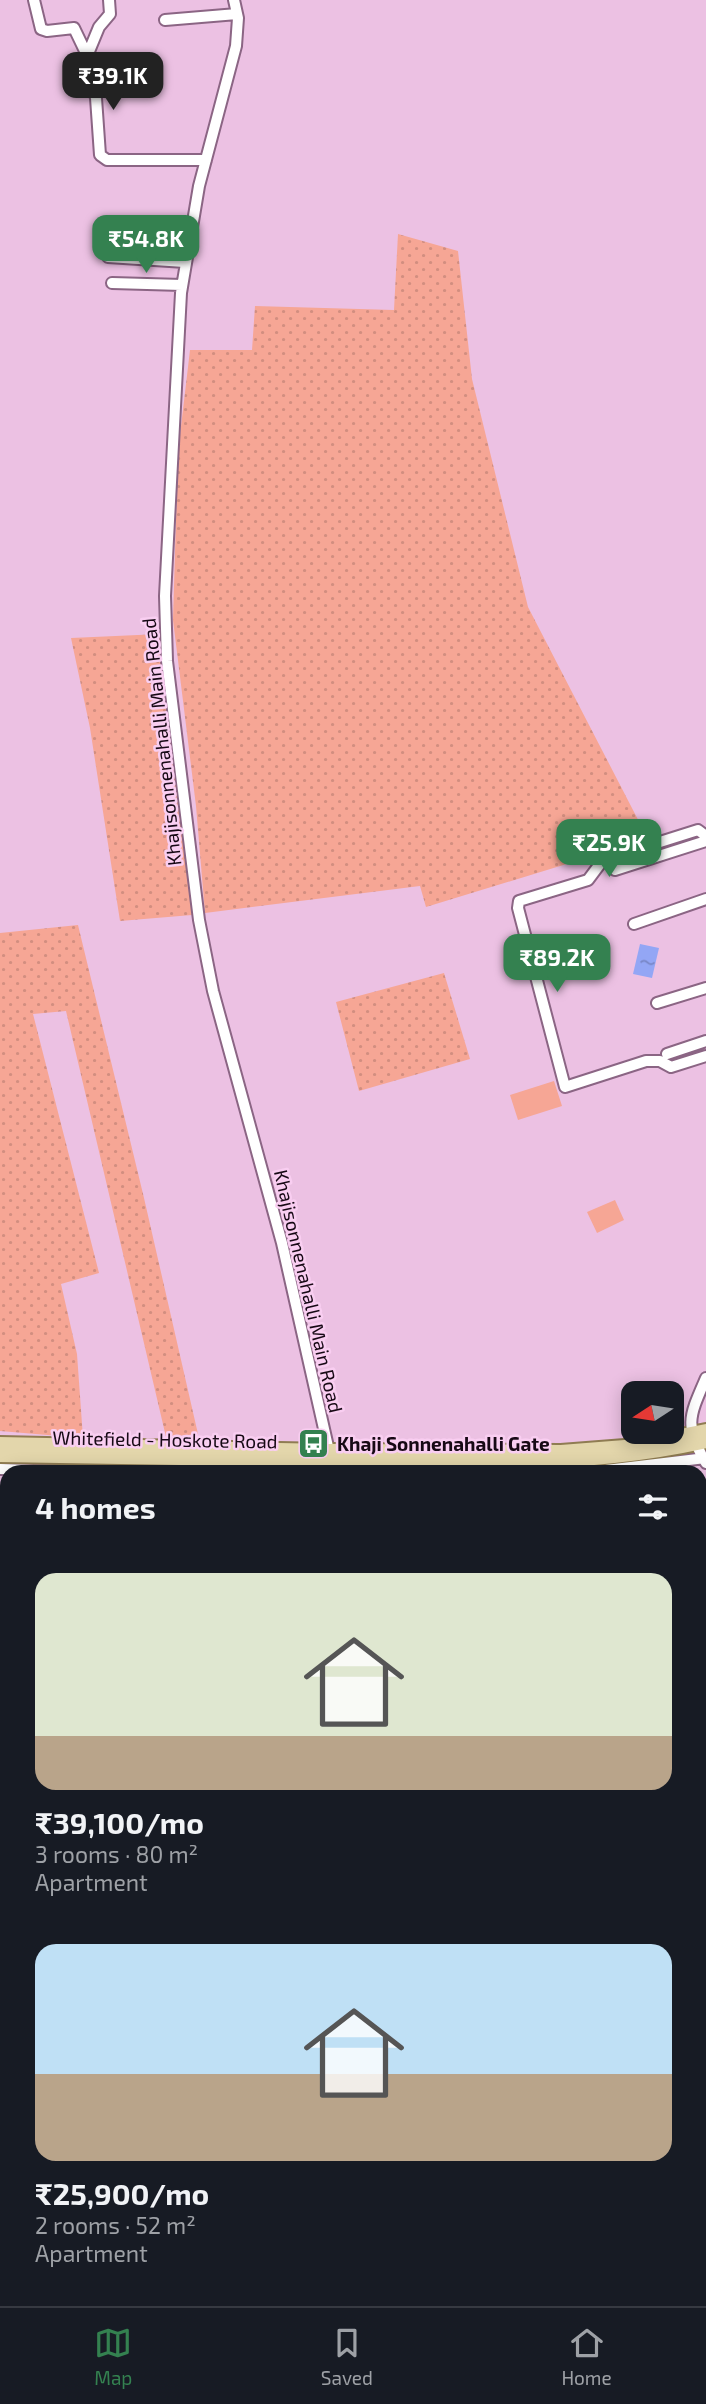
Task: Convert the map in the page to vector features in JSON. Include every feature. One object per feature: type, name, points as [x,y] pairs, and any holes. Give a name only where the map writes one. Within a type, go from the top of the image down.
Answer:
[{"type":"main road","name":"Whitefield - Hoskote Road","points":[[0,1455],[330,1461],[561,1452],[700,1438]]},
{"type":"main road","name":"Whitefield - Hoskote Road","points":[[0,1444],[330,1461]]},
{"type":"street","points":[[34,0],[41,29],[47,32],[74,29],[86,53],[86,70],[96,98],[100,155],[103,159],[206,160]]},
{"type":"street","points":[[86,53],[96,39],[99,27],[110,14],[109,0]]},
{"type":"street","name":"Khajisonnenahalli Main Road","points":[[234,0],[237,14],[236,46],[206,160],[182,285],[165,596],[167,661],[199,920],[213,991],[282,1243],[330,1461]]},
{"type":"street","points":[[165,20],[237,14]]},
{"type":"street","points":[[108,257],[186,262]]},
{"type":"street","points":[[112,283],[182,285]]},
{"type":"street","points":[[615,870],[706,839],[698,830],[603,860],[588,880],[519,901],[518,908],[565,1087],[646,1061],[660,1061],[671,1067],[706,1056]]},
{"type":"street","points":[[634,924],[706,899]]},
{"type":"street","points":[[657,1003],[706,988]]},
{"type":"street","points":[[667,1054],[706,1041]]},
{"type":"street","points":[[657,1465],[705,1460],[700,1438],[690,1419],[706,1378]]},
{"type":"shaded area","points":[[398,234],[458,251],[472,379],[528,607],[648,839],[426,907],[420,886],[205,913],[196,806],[173,620],[178,452],[190,350],[252,350],[255,306],[394,310]]},
{"type":"shaded area","points":[[160,634],[192,915],[120,921],[90,728],[71,638]]},
{"type":"shaded area","points":[[78,925],[198,1434],[166,1437],[66,1011],[33,1014],[99,1273],[61,1284],[77,1354],[83,1438],[0,1431],[0,933]]},
{"type":"shaded area","points":[[444,973],[470,1059],[359,1091],[336,1002]]},
{"type":"shaded area","points":[[554,1081],[562,1106],[518,1120],[510,1095]]},
{"type":"shaded area","points":[[615,1200],[624,1220],[597,1233],[587,1212]]},
{"type":"water","points":[[640,944],[659,948],[652,978],[633,974]]},
{"type":"place","name":"Khaji Sonnenahalli Gate","points":[[314,1443]]}]
